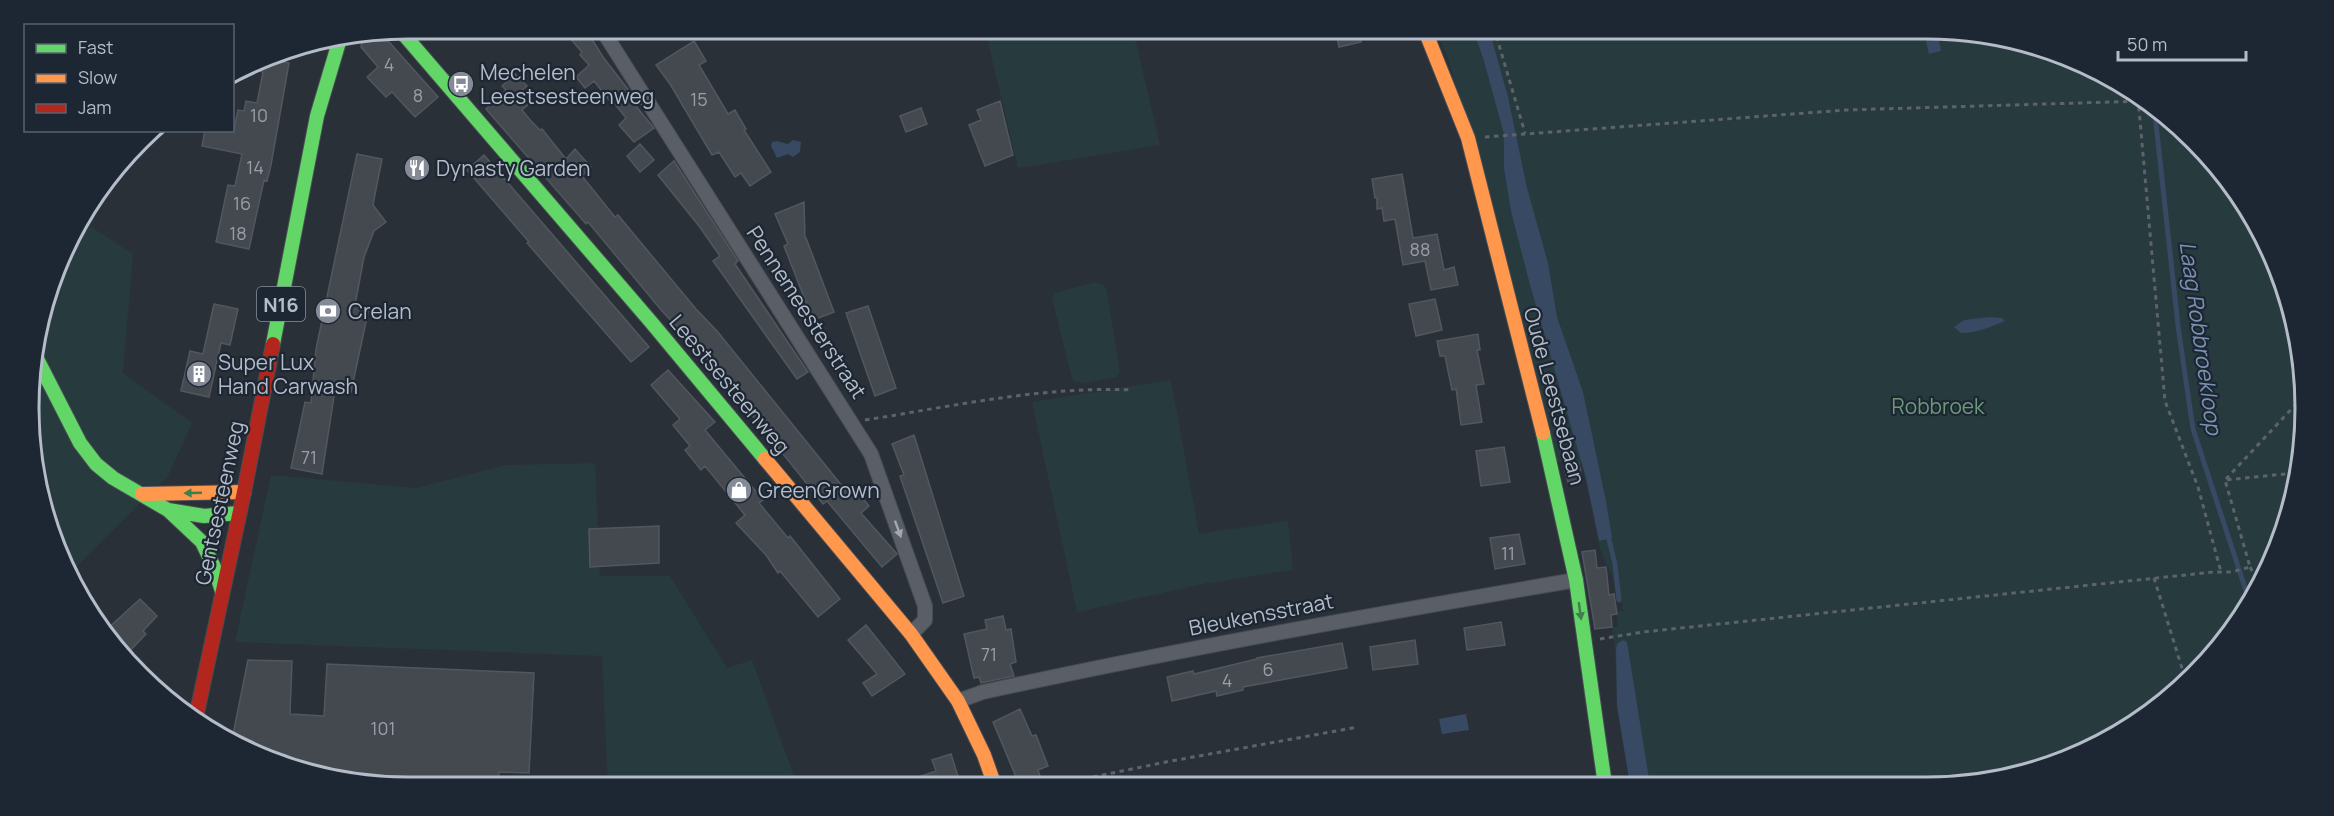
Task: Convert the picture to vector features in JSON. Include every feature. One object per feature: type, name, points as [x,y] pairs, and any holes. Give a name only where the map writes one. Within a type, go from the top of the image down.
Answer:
[{"type":"street","name":"Leestsesteenweg","points":[[408,39],[651,322],[911,634],[958,701],[984,755],[992,777]]},
{"type":"street","name":"Pennemeesterstraat","points":[[608,39],[871,454],[925,606],[925,620],[911,634]]},
{"type":"street","name":"Oude Leestsebaan","points":[[1428,39],[1468,138],[1562,509],[1575,580],[1604,777]]},
{"type":"street","name":"Gentsesteenweg","points":[[197,711],[244,492],[317,116],[338,46]]},
{"type":"street","name":"Gentsesteenweg","points":[[317,116],[323,49]]},
{"type":"street","points":[[41,369],[80,443],[105,471],[168,510],[202,542],[222,591]]},
{"type":"street","points":[[142,494],[244,492]]},
{"type":"street","points":[[168,510],[204,516],[239,513]]},
{"type":"street","name":"Bleukensstraat","points":[[958,701],[983,692],[1181,651],[1341,620],[1575,580]]},
{"type":"path","points":[[1497,39],[1525,134]]},
{"type":"path","points":[[1503,135],[1846,110],[2128,99]]},
{"type":"path","points":[[2140,107],[2166,401],[2198,487],[2221,572]]},
{"type":"path","points":[[852,422],[1044,392],[1085,389],[1132,390]]},
{"type":"path","points":[[2225,480],[2295,405]]},
{"type":"path","points":[[2225,480],[2289,474]]},
{"type":"path","points":[[2225,480],[2247,568],[2254,577]]},
{"type":"path","points":[[1584,641],[1655,631],[2154,578],[2231,572],[2247,568]]},
{"type":"path","points":[[2154,578],[2183,672]]},
{"type":"path","points":[[1093,777],[1358,727]]},
{"type":"green space","points":[[987,39],[1135,39],[1160,145],[1018,168]]},
{"type":"green space","name":"Robbroek","points":[[1439,39],[1950,40],[1998,46],[2067,67],[2110,88],[2151,115],[2187,147],[2219,183],[2246,224],[2275,289],[2292,360],[2294,432],[2288,480],[2282,504],[2257,571],[2219,633],[2187,669],[2151,701],[2131,715],[2067,749],[1998,770],[1926,777],[1629,777],[1617,706],[1612,627],[1618,626],[1616,612],[1623,611],[1621,600],[1616,600],[1612,576],[1600,549],[1582,463],[1556,462],[1486,190],[1448,58]]},
{"type":"green space","points":[[87,224],[133,254],[123,373],[192,423],[168,476],[75,568],[59,527],[46,480],[39,408],[42,360],[52,312],[67,267]]},
{"type":"green space","points":[[1096,282],[1104,285],[1107,291],[1120,372],[1117,377],[1083,383],[1074,381],[1071,375],[1052,298],[1054,293]]},
{"type":"green space","points":[[1171,380],[1199,534],[1288,521],[1293,570],[1207,583],[1077,612],[1032,402]]},
{"type":"green space","points":[[595,463],[600,576],[670,576],[727,668],[752,660],[794,777],[608,777],[602,656],[235,642],[271,475],[416,488],[506,465]]},
{"type":"water","points":[[1476,39],[1492,39],[1508,97],[1527,188],[1548,263],[1557,317],[1583,392],[1612,538],[1599,541],[1586,478],[1530,285],[1511,211],[1504,168],[1504,134]]},
{"type":"water","points":[[1925,39],[1939,40],[1941,51],[1929,54]]},
{"type":"water","points":[[793,140],[801,142],[800,152],[793,157],[788,154],[777,158],[771,146],[772,142],[788,144]]},
{"type":"water","points":[[2002,318],[2005,321],[1967,333],[1961,333],[1954,327],[1964,320]]},
{"type":"water","points":[[1623,640],[1627,642],[1649,777],[1629,777],[1617,706],[1616,648]]},
{"type":"water","points":[[1466,714],[1469,730],[1442,734],[1439,719]]},
{"type":"building","points":[[571,39],[592,39],[634,97],[631,100],[654,128],[634,142],[619,125],[626,118],[611,99],[609,100],[594,81],[585,88],[576,77],[589,65],[580,55],[582,52]]},
{"type":"building","points":[[1337,39],[1360,39],[1361,42],[1339,47]]},
{"type":"building","points":[[387,40],[438,97],[415,117],[392,92],[386,97],[367,77],[378,67],[361,47],[362,42]]},
{"type":"building","points":[[694,41],[706,61],[699,65],[728,114],[735,110],[746,129],[744,130],[771,172],[750,186],[741,173],[735,177],[719,152],[712,155],[670,84],[656,65]]},
{"type":"building","points":[[282,62],[289,63],[271,165],[267,181],[264,180],[249,249],[216,242],[228,185],[235,186],[242,154],[202,146],[205,132],[234,132],[238,110],[244,111],[246,101],[257,103],[263,72],[258,71]]},
{"type":"building","points":[[515,74],[527,86],[520,92],[530,103],[522,110],[531,121],[540,130],[542,129],[566,159],[575,149],[591,167],[582,176],[615,217],[618,215],[717,331],[847,492],[853,487],[869,506],[861,513],[897,554],[882,567],[827,501],[823,504],[708,360],[662,311],[588,222],[586,224],[486,109],[506,90],[502,86]]},
{"type":"building","points":[[1000,101],[1013,155],[985,166],[969,125],[981,120],[977,110]]},
{"type":"building","points":[[921,108],[927,124],[906,132],[900,116]]},
{"type":"building","points":[[640,144],[654,160],[640,172],[627,156]]},
{"type":"building","points":[[357,154],[382,159],[373,205],[386,222],[374,231],[364,257],[355,305],[369,308],[351,392],[335,390],[322,474],[291,468],[305,402],[311,403],[316,349]]},
{"type":"building","points":[[484,155],[649,347],[631,362],[467,170]]},
{"type":"building","points":[[674,161],[738,261],[735,264],[808,372],[797,379],[713,261],[720,256],[658,175]]},
{"type":"building","points":[[1402,174],[1413,238],[1437,234],[1444,270],[1454,267],[1458,285],[1431,290],[1425,261],[1403,265],[1395,219],[1384,221],[1382,208],[1377,209],[1377,198],[1375,198],[1372,179]]},
{"type":"building","points":[[804,202],[805,238],[834,312],[813,320],[784,246],[788,244],[775,214]]},
{"type":"building","points":[[1435,299],[1442,330],[1416,336],[1409,304]]},
{"type":"building","points":[[214,304],[238,309],[230,345],[221,343],[209,397],[181,391],[190,351],[203,354]]},
{"type":"building","points":[[868,306],[896,388],[875,396],[846,313]]},
{"type":"building","points":[[1478,334],[1480,350],[1477,350],[1484,384],[1476,385],[1482,422],[1461,425],[1456,389],[1452,390],[1445,356],[1440,356],[1437,341]]},
{"type":"building","points":[[668,370],[715,422],[705,430],[763,500],[759,503],[788,538],[790,536],[840,599],[818,617],[736,523],[745,515],[705,466],[701,470],[685,450],[690,446],[673,425],[680,419],[651,385]]},
{"type":"building","points":[[914,435],[964,596],[943,603],[900,476],[904,475],[892,444]]},
{"type":"building","points":[[1504,447],[1510,482],[1481,486],[1476,451]]},
{"type":"building","points":[[1579,463],[1582,479],[1568,482],[1564,466]]},
{"type":"building","points":[[659,526],[659,563],[590,567],[589,529]]},
{"type":"building","points":[[1519,534],[1525,564],[1495,569],[1490,538]]},
{"type":"building","points":[[1595,550],[1597,568],[1606,567],[1609,595],[1614,594],[1617,614],[1611,615],[1612,627],[1595,629],[1582,552]]},
{"type":"building","points":[[140,599],[157,616],[143,631],[146,634],[130,650],[110,626]]},
{"type":"building","points":[[1003,616],[1006,630],[1011,629],[1016,662],[1010,664],[1014,676],[981,683],[979,677],[974,678],[964,634],[987,629],[985,620]]},
{"type":"building","points":[[1501,622],[1505,645],[1467,650],[1464,628]]},
{"type":"building","points":[[866,625],[905,674],[872,696],[863,683],[877,674],[848,640]]},
{"type":"building","points":[[1415,640],[1418,664],[1373,670],[1370,647]]},
{"type":"building","points":[[1342,643],[1347,668],[1243,687],[1243,690],[1217,696],[1216,691],[1172,701],[1167,677],[1193,671],[1194,674],[1257,658]]},
{"type":"building","points":[[248,660],[292,661],[290,714],[324,716],[327,664],[534,673],[529,773],[499,772],[499,777],[408,777],[360,774],[289,757],[233,733]]},
{"type":"building","points":[[1020,709],[1032,736],[1036,735],[1048,766],[1038,770],[1040,776],[1016,777],[993,722]]},
{"type":"building","points":[[951,754],[958,777],[918,777],[936,771],[932,760]]},
{"type":"waterway","name":"Laag Robbroekloop","points":[[2156,119],[2178,326],[2193,429],[2246,592]]},
{"type":"waterway","name":"Laag Robbroekloop","points":[[1607,531],[1615,564],[1619,600]]},
{"type":"traffic: fast","points":[[408,39],[651,322],[765,459]]},
{"type":"traffic: fast","points":[[273,344],[317,116],[338,46]]},
{"type":"traffic: fast","points":[[41,367],[80,443],[96,464],[113,478],[168,510],[204,516],[239,513]]},
{"type":"traffic: fast","points":[[1543,433],[1576,580],[1604,777]]},
{"type":"traffic: fast","points":[[168,510],[202,542],[222,591]]},
{"type":"traffic: slow","points":[[1428,39],[1468,138],[1543,433]]},
{"type":"traffic: slow","points":[[765,459],[911,634],[958,701],[984,755],[992,777]]},
{"type":"traffic: slow","points":[[142,494],[244,492]]},
{"type":"traffic: jam","points":[[197,711],[273,344]]},
{"type":"place","name":"Mechelen Leestsesteenweg","points":[[461,84]]},
{"type":"place","name":"Dynasty Garden","points":[[417,168]]},
{"type":"place","name":"Crelan","points":[[328,311]]},
{"type":"place","name":"Super Lux Hand Carwash","points":[[199,374]]},
{"type":"place","name":"GreenGrown","points":[[739,490]]}]
